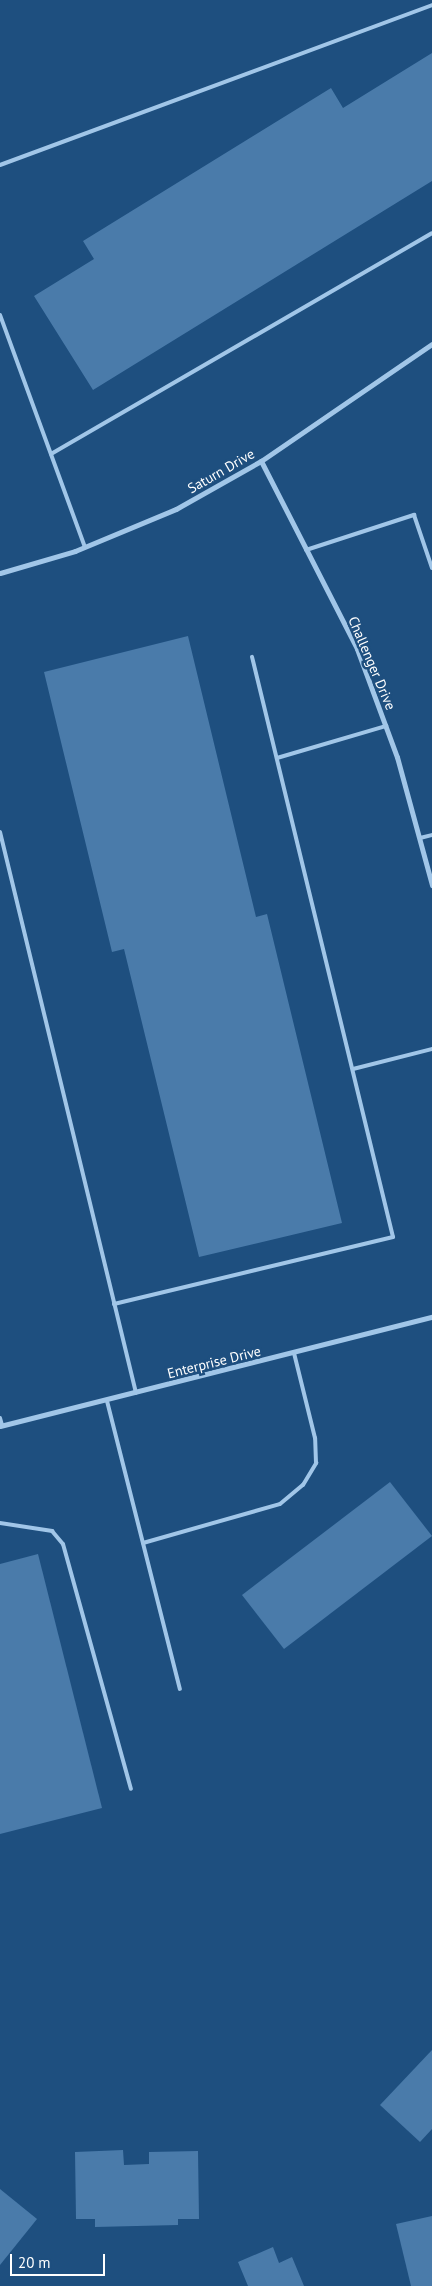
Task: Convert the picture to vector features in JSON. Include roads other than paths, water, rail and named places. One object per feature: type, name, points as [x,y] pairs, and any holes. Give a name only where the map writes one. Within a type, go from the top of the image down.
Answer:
[{"type":"street","name":"Saturn Drive","points":[[0,573],[85,547],[176,509],[261,462],[432,344]]},
{"type":"street","name":"Challenger Drive","points":[[261,462],[357,649],[386,726],[420,838],[432,885]]},
{"type":"street","name":"Enterprise Drive","points":[[1,1425],[136,1394],[432,1317]]},
{"type":"lane","points":[[0,165],[432,5]]},
{"type":"lane","points":[[51,454],[432,233]]},
{"type":"lane","points":[[0,315],[85,547]]},
{"type":"lane","points":[[306,550],[414,515],[432,568]]},
{"type":"lane","points":[[114,1304],[393,1237],[252,657]]},
{"type":"lane","points":[[277,758],[386,726]]},
{"type":"lane","points":[[0,832],[136,1394]]},
{"type":"lane","points":[[420,838],[432,835]]},
{"type":"lane","points":[[353,1069],[432,1049]]},
{"type":"lane","points":[[143,1543],[280,1504],[303,1485],[316,1463],[315,1438],[294,1353]]},
{"type":"lane","points":[[107,1401],[180,1689]]},
{"type":"lane","points":[[0,1418],[1,1425]]},
{"type":"lane","points":[[0,1523],[52,1531],[64,1544],[131,1789]]}]
